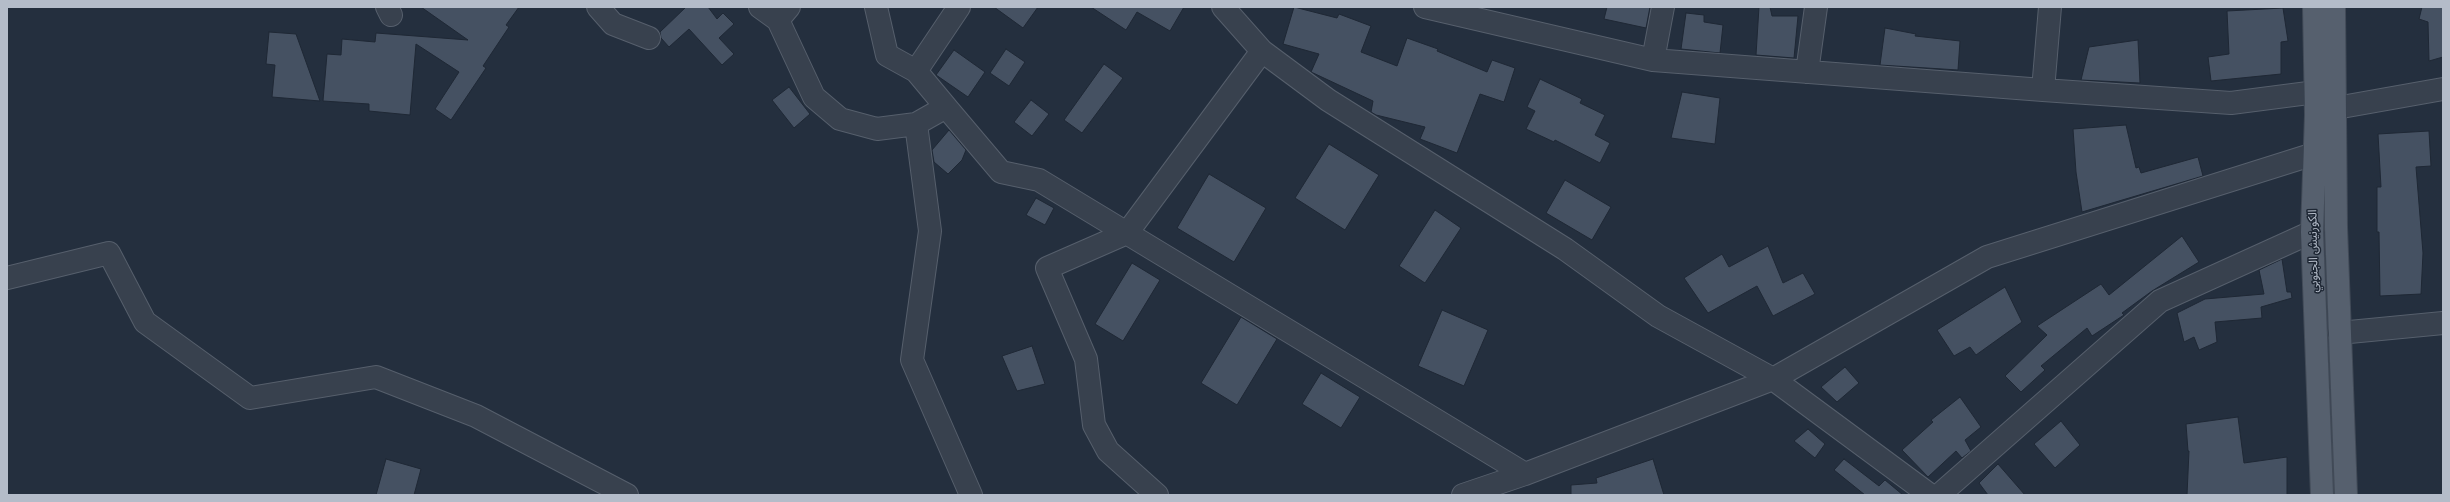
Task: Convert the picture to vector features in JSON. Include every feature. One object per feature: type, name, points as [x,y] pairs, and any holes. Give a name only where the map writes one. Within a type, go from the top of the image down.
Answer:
[{"type":"main road","name":"الكورنيش الجنوبي","points":[[2314,7],[2316,92],[2326,112],[2314,154],[2312,232],[2322,495]]},
{"type":"main road","name":"الكورنيش الجنوبي","points":[[2334,7],[2326,112],[2339,333],[2346,495]]},
{"type":"street","points":[[598,7],[613,24],[649,38]]},
{"type":"street","points":[[760,7],[784,13],[814,97],[840,119],[876,129],[916,124],[946,107]]},
{"type":"street","points":[[876,7],[887,56],[916,71],[1001,172],[1039,180],[1525,474]]},
{"type":"street","points":[[916,71],[959,7]]},
{"type":"street","points":[[1223,7],[1262,51],[1328,100],[1565,249],[1658,316],[1773,379],[1930,495]]},
{"type":"street","points":[[1424,7],[1487,14],[1653,60],[2044,90],[2231,102],[2316,92]]},
{"type":"street","points":[[1653,60],[1663,7]]},
{"type":"street","points":[[1807,72],[1816,7]]},
{"type":"street","points":[[2044,90],[2050,7]]},
{"type":"street","points":[[1157,495],[1108,451],[1094,425],[1086,359],[1047,268],[1126,233],[1262,51]]},
{"type":"street","points":[[2326,112],[2443,88]]},
{"type":"street","points":[[916,124],[930,231],[912,360],[971,495]]},
{"type":"street","points":[[1463,495],[1525,474],[1773,379],[1987,257],[2314,154]]},
{"type":"street","points":[[1939,495],[2160,301],[2312,232]]},
{"type":"street","points":[[7,278],[109,253],[145,322],[250,398],[376,377],[476,416],[627,495]]},
{"type":"street","points":[[2339,333],[2443,323]]},
{"type":"building","points":[[421,7],[519,7],[506,25],[509,27],[483,66],[486,68],[451,120],[435,109],[459,72],[416,44],[410,115],[369,111],[369,104],[323,101],[327,54],[341,55],[342,39],[375,42],[376,33],[468,40]]},
{"type":"building","points":[[686,7],[708,7],[717,19],[723,13],[734,24],[719,38],[734,54],[722,65],[689,29],[669,47],[661,38],[660,32]]},
{"type":"building","points":[[994,7],[1038,7],[1023,28]]},
{"type":"building","points":[[1091,7],[1184,7],[1170,31],[1137,12],[1126,30]]},
{"type":"building","points":[[1294,7],[1337,18],[1339,14],[1371,26],[1361,52],[1397,66],[1407,38],[1438,49],[1437,51],[1487,72],[1492,60],[1515,68],[1504,102],[1480,94],[1457,153],[1420,139],[1425,127],[1376,115],[1371,112],[1373,101],[1311,72],[1319,54],[1283,44]]},
{"type":"building","points":[[1607,7],[1650,7],[1646,28],[1604,19]]},
{"type":"building","points":[[1759,7],[1770,7],[1772,16],[1798,16],[1794,58],[1756,55]]},
{"type":"building","points":[[2422,7],[2443,7],[2443,57],[2429,61],[2428,22],[2419,19]]},
{"type":"building","points":[[2283,8],[2288,41],[2281,42],[2281,74],[2211,81],[2208,57],[2229,54],[2227,11]]},
{"type":"building","points":[[1686,13],[1704,15],[1704,22],[1723,25],[1720,53],[1681,49]]},
{"type":"building","points":[[1885,28],[1916,34],[1915,36],[1960,41],[1958,70],[1880,65]]},
{"type":"building","points":[[269,32],[296,34],[320,101],[272,97],[275,65],[266,64]]},
{"type":"building","points":[[2138,40],[2140,83],[2081,80],[2089,47]]},
{"type":"building","points":[[1006,49],[1025,62],[1009,86],[990,73]]},
{"type":"building","points":[[954,50],[985,72],[968,97],[936,75]]},
{"type":"building","points":[[1104,64],[1123,78],[1082,133],[1064,120]]},
{"type":"building","points":[[1540,79],[1582,99],[1580,103],[1605,115],[1595,135],[1610,143],[1600,163],[1555,140],[1554,142],[1526,129],[1535,111],[1527,107]]},
{"type":"building","points":[[789,87],[810,114],[794,128],[772,100]]},
{"type":"building","points":[[1682,92],[1720,98],[1715,144],[1671,138]]},
{"type":"building","points":[[1031,100],[1049,114],[1032,136],[1014,122]]},
{"type":"building","points":[[2126,125],[2136,168],[2139,167],[2141,173],[2198,157],[2203,176],[2082,212],[2076,172],[2073,129]]},
{"type":"building","points":[[949,130],[966,150],[962,160],[948,174],[934,162],[932,150]]},
{"type":"building","points":[[2429,131],[2431,166],[2416,167],[2423,253],[2421,294],[2380,296],[2379,232],[2377,232],[2377,187],[2381,187],[2378,134]]},
{"type":"building","points":[[1329,144],[1379,175],[1345,230],[1295,198]]},
{"type":"building","points":[[1209,174],[1266,208],[1234,262],[1177,228]]},
{"type":"building","points":[[1565,180],[1611,207],[1592,240],[1546,213]]},
{"type":"building","points":[[1036,198],[1054,208],[1045,225],[1026,215]]},
{"type":"building","points":[[1435,210],[1461,228],[1425,283],[1399,266]]},
{"type":"building","points":[[2182,236],[2199,262],[2152,291],[2122,313],[2124,315],[2092,336],[2087,328],[2041,366],[2045,370],[2021,392],[2005,376],[2047,335],[2037,326],[2101,284],[2109,295]]},
{"type":"building","points":[[1768,246],[1783,283],[1803,273],[1815,294],[1773,316],[1757,286],[1708,313],[1684,278],[1722,254],[1729,267]]},
{"type":"building","points":[[2282,259],[2287,292],[2291,292],[2292,298],[2261,307],[2262,318],[2215,322],[2217,342],[2199,350],[2194,337],[2184,342],[2177,313],[2205,299],[2264,294],[2259,270]]},
{"type":"building","points":[[1132,263],[1160,280],[1123,341],[1095,324]]},
{"type":"building","points":[[2005,287],[2022,322],[1976,355],[1970,347],[1954,356],[1937,330]]},
{"type":"building","points":[[1442,310],[1488,330],[1464,386],[1418,366]]},
{"type":"building","points":[[1241,317],[1277,339],[1237,405],[1201,383]]},
{"type":"building","points":[[1032,346],[1045,384],[1017,391],[1002,356]]},
{"type":"building","points":[[1845,367],[1859,383],[1837,402],[1821,387]]},
{"type":"building","points":[[1321,373],[1360,397],[1341,428],[1302,404]]},
{"type":"building","points":[[1960,397],[1981,427],[1965,440],[1971,451],[1962,458],[1956,451],[1928,477],[1902,450],[1933,422],[1931,420]]},
{"type":"building","points":[[2238,417],[2244,463],[2287,457],[2287,495],[2187,495],[2189,451],[2186,424]]},
{"type":"building","points":[[2061,421],[2080,445],[2055,468],[2034,444]]},
{"type":"building","points":[[1808,429],[1825,444],[1815,458],[1794,441]]},
{"type":"building","points":[[386,459],[421,469],[414,495],[376,495]]},
{"type":"building","points":[[1653,459],[1664,495],[1571,495],[1571,485],[1597,483],[1596,478]]},
{"type":"building","points":[[1844,459],[1879,486],[1885,480],[1903,495],[1865,495],[1834,470]]},
{"type":"building","points":[[1998,464],[2025,495],[1988,495],[1979,483]]}]
